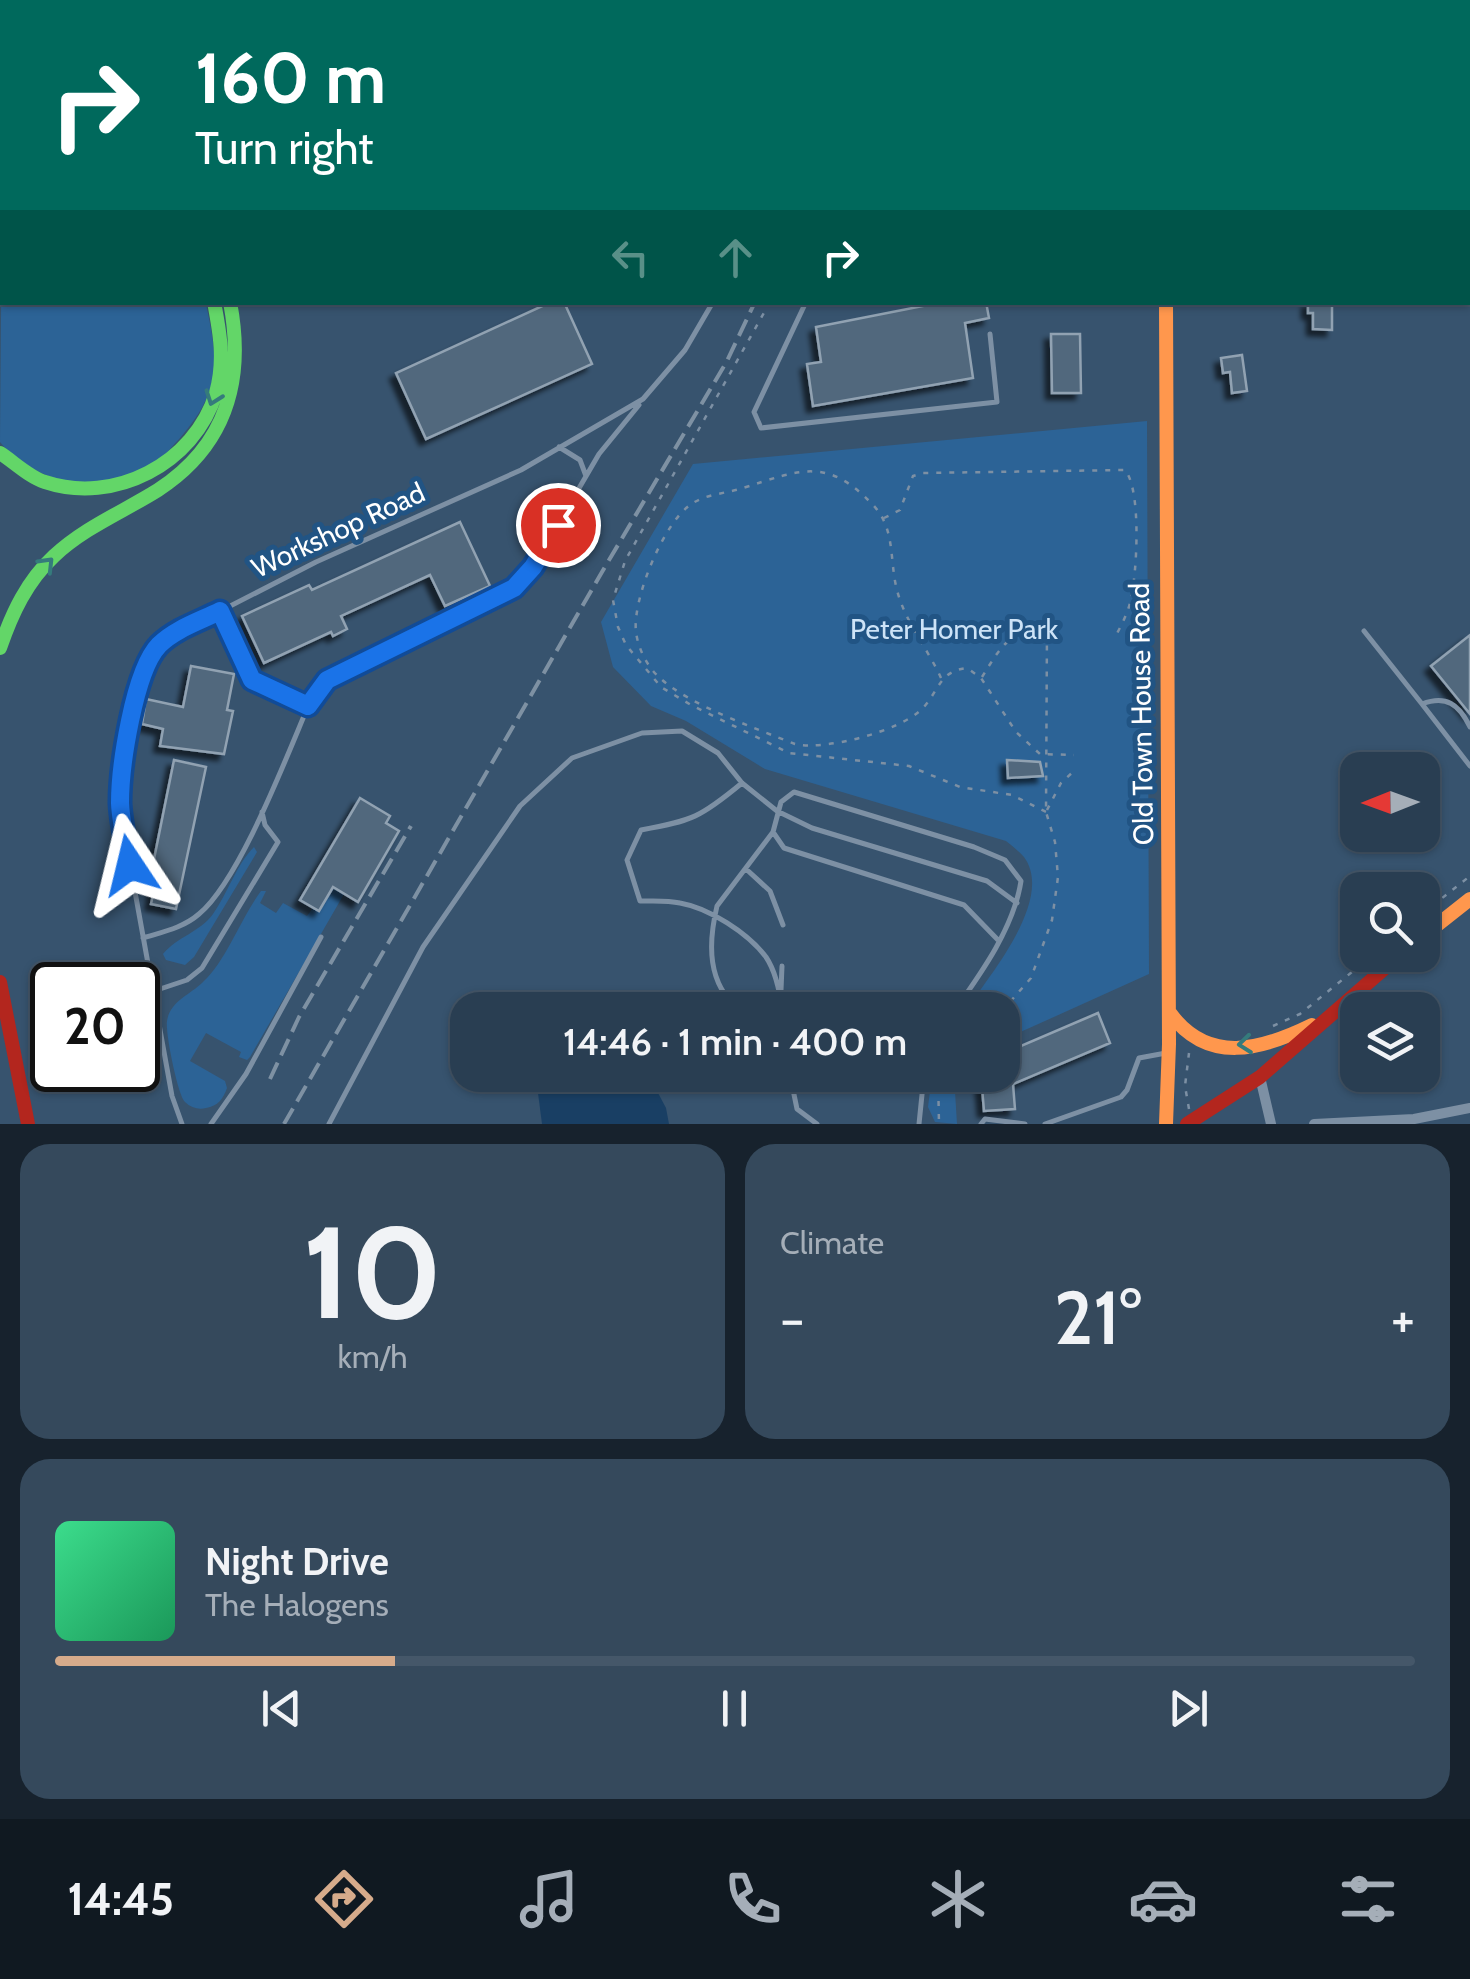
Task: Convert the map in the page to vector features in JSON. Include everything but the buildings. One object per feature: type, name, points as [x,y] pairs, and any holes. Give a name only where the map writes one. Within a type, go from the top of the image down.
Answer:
[{"type":"main road","points":[[0,454],[26,474],[67,490],[110,490],[152,474],[190,440],[214,397],[222,351],[214,305]]},
{"type":"main road","points":[[0,648],[25,590],[55,554],[79,535],[175,478],[210,440],[231,399],[236,374],[236,328],[231,305]]},
{"type":"main road","name":"Old Town House Road","points":[[1166,305],[1166,1124]]},
{"type":"main road","points":[[1440,923],[1470,899]]},
{"type":"main road","points":[[1188,1117],[1260,1078],[1380,972]]},
{"type":"main road","points":[[0,982],[28,1124]]},
{"type":"main road","points":[[1169,1012],[1192,1039],[1218,1046],[1264,1042],[1330,1015]]},
{"type":"street","points":[[1260,1078],[1270,1124]]},
{"type":"street","points":[[1314,1124],[1414,1122],[1470,1108]]},
{"type":"lane","name":"Workshop Road","points":[[148,962],[120,808],[135,701],[145,665],[158,646],[174,634],[316,562],[459,500],[643,399],[685,350],[711,305]]},
{"type":"lane","points":[[805,305],[754,412],[760,428],[996,402],[990,334]]},
{"type":"lane","points":[[143,938],[184,924],[209,905],[262,810],[308,706],[327,680],[514,588],[533,567],[609,440],[643,399]]},
{"type":"lane","points":[[559,448],[580,460],[586,476]]},
{"type":"lane","points":[[220,611],[252,680],[308,706]]},
{"type":"lane","points":[[1364,631],[1470,766]]},
{"type":"lane","points":[[1422,704],[1446,699],[1470,727]]},
{"type":"lane","points":[[329,1124],[423,948],[520,806],[572,758],[642,732],[682,730],[718,753],[742,783],[777,811],[812,828],[987,881],[1017,903]]},
{"type":"lane","points":[[742,783],[688,822],[641,830],[627,860],[640,900],[682,903],[714,916],[766,958],[780,992]]},
{"type":"lane","points":[[723,992],[709,954],[717,906],[774,832],[781,802],[794,792],[974,846],[1005,860],[1020,881],[1017,903],[966,992]]},
{"type":"lane","points":[[160,989],[187,980],[207,962],[278,842],[265,825],[262,810]]},
{"type":"lane","points":[[774,832],[784,848],[964,905],[998,940]]},
{"type":"lane","points":[[746,869],[770,891],[783,925]]},
{"type":"lane","points":[[212,1124],[246,1074],[321,938]]},
{"type":"lane","points":[[780,992],[782,966]]},
{"type":"lane","name":"Workshop Road","points":[[160,1026],[172,1096],[182,1124]]},
{"type":"lane","points":[[1045,1124],[1121,1097],[1140,1058],[1169,1052]]},
{"type":"lane","points":[[794,1092],[798,1109],[817,1124]]},
{"type":"lane","points":[[920,1124],[923,1092]]},
{"type":"lane","points":[[981,1124],[985,1119],[1025,1124]]},
{"type":"path","points":[[768,305],[625,561],[614,600],[618,627],[626,645],[661,687],[789,753],[909,766],[960,786],[1012,795],[1046,812]]},
{"type":"path","points":[[941,678],[897,592],[884,518],[837,476],[808,469],[790,472],[692,503],[669,531],[638,600],[636,634],[640,648],[661,680],[717,710],[806,746],[846,740],[894,726],[922,710],[941,678],[967,668],[981,678],[1016,732],[1040,754],[1074,755]]},
{"type":"path","points":[[884,518],[900,510],[913,476],[923,473],[1125,470],[1133,492],[1136,565],[1130,606],[1114,639]]},
{"type":"path","points":[[981,678],[1004,643],[1028,628],[1049,627],[1046,812],[1055,842],[1058,877],[1052,920],[1031,978],[1019,992]]},
{"type":"path","points":[[1046,812],[1061,784],[1074,771]]},
{"type":"path","points":[[1440,900],[1470,876]]},
{"type":"path","points":[[1265,1030],[1300,1014],[1351,972]]},
{"type":"path","points":[[1188,1117],[1185,1086],[1190,1047]]},
{"type":"path","points":[[939,1092],[940,1124]]},
{"type":"path","points":[[1180,1105],[1187,1104]]},
{"type":"green space","points":[[1,305],[206,305],[214,365],[206,401],[190,426],[153,465],[114,481],[72,482],[33,469],[0,442]]},
{"type":"green space","name":"Peter Homer Park","points":[[1147,421],[1149,974],[1020,1032],[1020,992],[979,992],[1003,958],[1025,915],[1031,874],[1022,855],[1006,841],[765,769],[686,721],[651,706],[613,667],[601,622],[693,464]]},
{"type":"green space","points":[[254,847],[257,852],[194,957],[185,965],[166,960],[163,954],[169,948],[213,914]]},
{"type":"green space","points":[[332,887],[344,894],[250,1057],[239,1057],[241,1052],[206,1033],[190,1061],[225,1081],[227,1088],[214,1106],[190,1106],[179,1088],[170,1050],[167,1021],[172,1008],[211,973],[261,891],[266,891],[260,903],[276,913],[283,903],[307,916],[313,908],[319,910]]},
{"type":"green space","points":[[930,1092],[955,1092],[957,1124],[935,1122],[928,1107]]},
{"type":"shaded area","points":[[658,1092],[669,1124],[542,1124],[538,1093]]},
{"type":"railway","points":[[284,1124],[727,361],[754,305]]},
{"type":"railway","points":[[270,1079],[299,1017],[411,826]]},
{"type":"traffic: fast","points":[[0,453],[39,480],[71,488],[124,483],[170,458],[190,440],[216,393],[221,358],[215,305]]},
{"type":"traffic: fast","points":[[0,648],[21,598],[54,556],[182,472],[215,431],[232,384],[235,358],[230,305]]},
{"type":"traffic: slow","points":[[1166,305],[1166,1124]]},
{"type":"traffic: slow","points":[[1440,923],[1470,899]]},
{"type":"traffic: slow","points":[[1170,1013],[1201,1040],[1236,1048],[1274,1041],[1312,1025]]},
{"type":"traffic: jam","points":[[1187,1124],[1260,1077],[1380,972]]},
{"type":"traffic: jam","points":[[0,982],[28,1124]]},
{"type":"route","points":[[130,865],[120,790],[140,679],[158,646],[220,611],[248,676],[261,687],[308,706],[327,680],[372,654],[514,588],[533,567],[558,525]]}]
